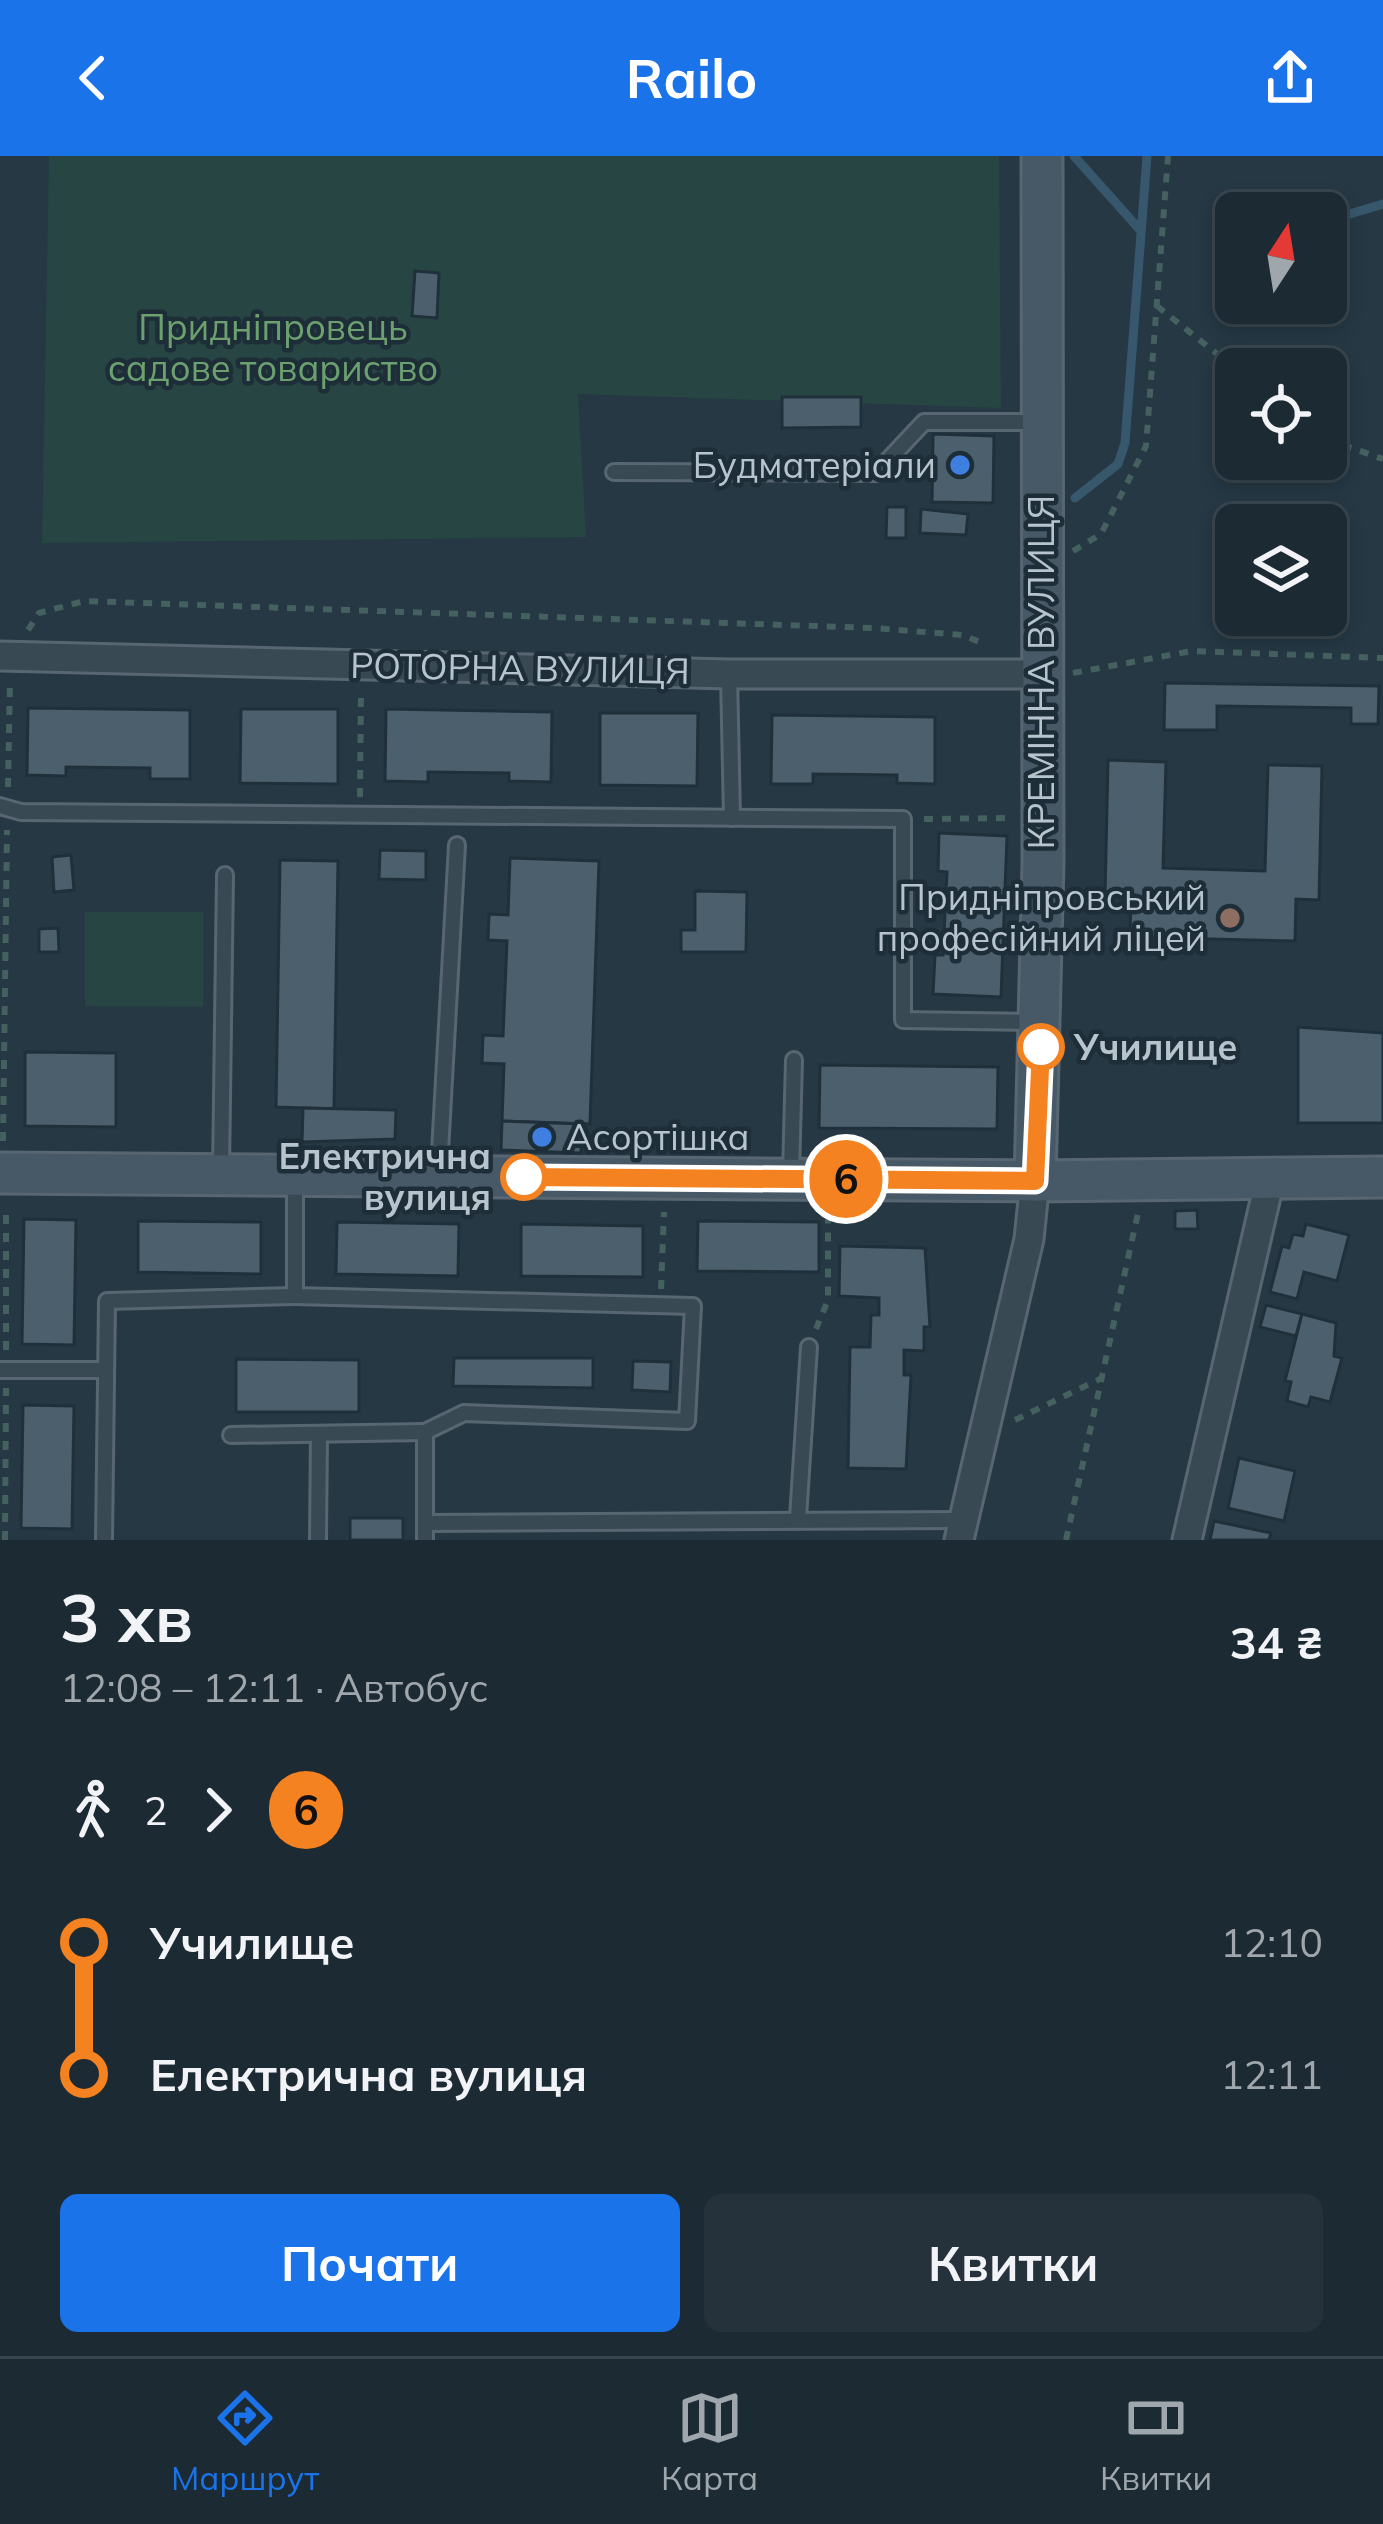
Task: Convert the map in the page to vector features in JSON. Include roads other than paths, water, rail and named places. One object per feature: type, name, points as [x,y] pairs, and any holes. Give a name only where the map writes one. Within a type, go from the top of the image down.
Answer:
[{"type":"street","name":"КРЕМІННА ВУЛИЦЯ","points":[[961,1530],[1029,1239],[1035,1181],[1041,1022],[1026,674],[1039,630],[1042,156]]},
{"type":"street","name":"РОТОРНА ВУЛИЦЯ","points":[[6,656],[729,674],[1026,674]]},
{"type":"street","points":[[3,1173],[1035,1181],[1383,1177]]},
{"type":"street","points":[[1187,1540],[1270,1178]]},
{"type":"lane","points":[[614,472],[876,473],[924,422],[1040,422]]},
{"type":"lane","points":[[729,674],[732,818]]},
{"type":"lane","points":[[3,807],[360,818],[903,819],[903,1020],[1041,1022]]},
{"type":"lane","points":[[439,1176],[457,845]]},
{"type":"lane","points":[[221,1172],[225,875]]},
{"type":"lane","points":[[794,1060],[810,1178]]},
{"type":"lane","points":[[295,1296],[296,1174]]},
{"type":"lane","points":[[104,1540],[106,1301],[295,1296],[693,1306],[687,1420],[464,1413],[425,1432],[231,1435]]},
{"type":"lane","points":[[798,1518],[809,1347]]},
{"type":"lane","points":[[0,1370],[106,1370]]},
{"type":"lane","points":[[425,1432],[425,1540]]},
{"type":"lane","points":[[318,1540],[319,1434]]},
{"type":"lane","points":[[425,1523],[798,1518],[961,1530]]},
{"type":"waterway","points":[[1074,156],[1141,231]]},
{"type":"waterway","points":[[1075,498],[1118,464],[1125,443],[1147,156]]},
{"type":"waterway","points":[[1347,215],[1383,204]]},
{"type":"place","name":"Будматеріали","points":[[960,465]]},
{"type":"place","name":"Придніпровський професійний ліцей","points":[[1230,918]]},
{"type":"place","name":"Училище","points":[[1041,1047]]},
{"type":"place","name":"Асортішка","points":[[542,1137]]},
{"type":"place","name":"Електрична вулиця","points":[[524,1177]]},
{"type":"park label","name":"Придніпровець садове товариство","points":[[273,348]]}]
